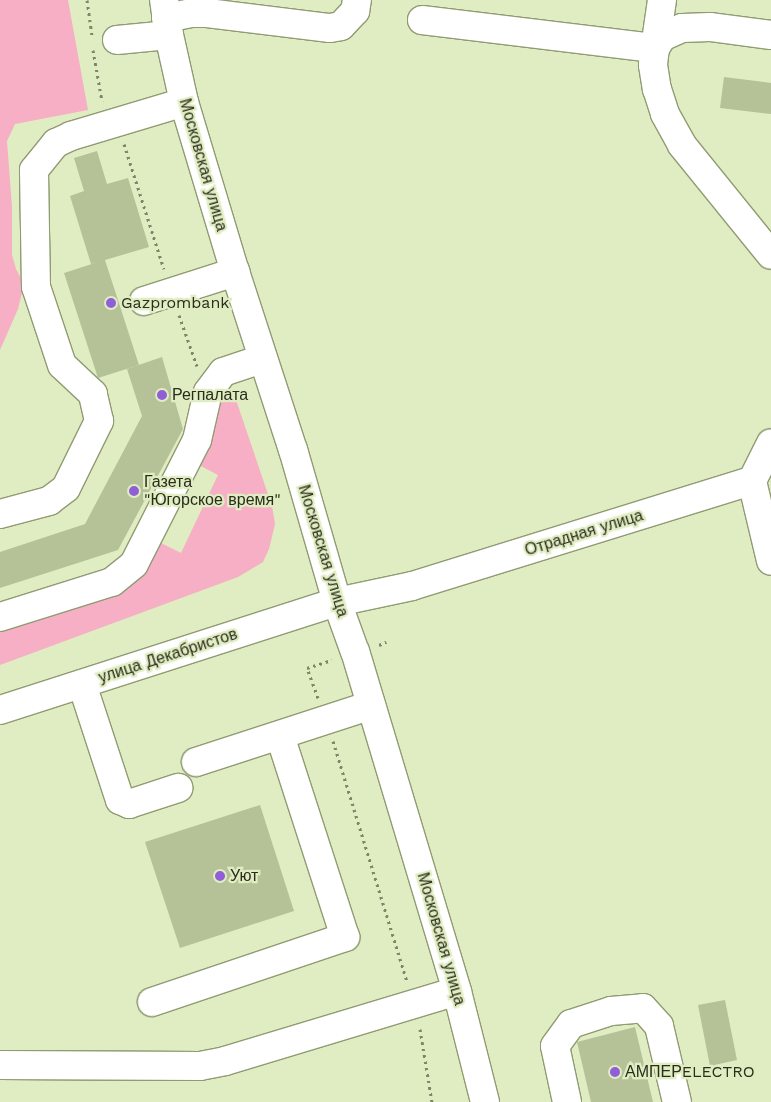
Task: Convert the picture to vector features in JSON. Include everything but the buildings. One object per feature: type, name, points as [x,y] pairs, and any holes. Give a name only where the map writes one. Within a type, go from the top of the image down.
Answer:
[{"type":"street","points":[[117,40],[166,18],[200,13],[254,9],[330,28],[341,26],[355,11],[357,0]]},
{"type":"street","points":[[662,0],[659,42],[653,65],[657,89],[665,114],[678,137],[771,255]]},
{"type":"street","name":"Московская улица","points":[[166,18],[184,102],[234,272],[293,450],[337,602],[355,652],[457,991],[485,1102]]},
{"type":"street","points":[[422,20],[659,42],[682,28],[710,27],[771,35]]},
{"type":"street","points":[[0,514],[49,501],[66,488],[99,420],[93,394],[62,365],[36,287],[34,170],[56,143],[70,136],[184,102]]},
{"type":"street","points":[[144,300],[234,272]]},
{"type":"street","points":[[0,617],[112,582],[134,564],[197,440],[208,392],[223,372],[262,358]]},
{"type":"street","points":[[771,443],[752,481],[771,561]]},
{"type":"street","name":"Отрадная улица","points":[[337,602],[412,586],[752,481]]},
{"type":"street","name":"улица Декабристов","points":[[0,710],[337,602]]},
{"type":"street","points":[[82,684],[120,800],[129,804],[178,788]]},
{"type":"street","points":[[196,762],[327,721],[371,705]]},
{"type":"street","points":[[152,1002],[345,937],[280,736]]},
{"type":"street","points":[[0,1066],[200,1066],[226,1061],[457,991]]},
{"type":"street","points":[[567,1102],[555,1046],[571,1024],[611,1011],[643,1008],[659,1026],[677,1102]]},
{"type":"path","points":[[96,73],[102,102],[128,152],[171,292],[193,358],[208,392]]},
{"type":"path","points":[[386,642],[307,668],[327,721],[414,1004],[432,1102]]},
{"type":"shaded area","points":[[0,0],[68,0],[88,110],[15,124],[7,141],[12,207],[12,255],[16,269],[24,284],[18,309],[0,350]]},
{"type":"shaded area","points":[[223,393],[234,394],[272,506],[275,524],[269,549],[263,562],[238,577],[0,665],[0,618],[127,577],[157,541],[181,553],[218,475],[199,465]]},
{"type":"place","name":"Gazprombank","points":[[111,303]]},
{"type":"place","name":"Регпалата","points":[[162,395]]},
{"type":"place","name":"Газета \"Югорское время\"","points":[[134,491]]},
{"type":"place","name":"Уют","points":[[220,876]]},
{"type":"place","name":"АМПЕРELECTRO","points":[[615,1072]]}]
